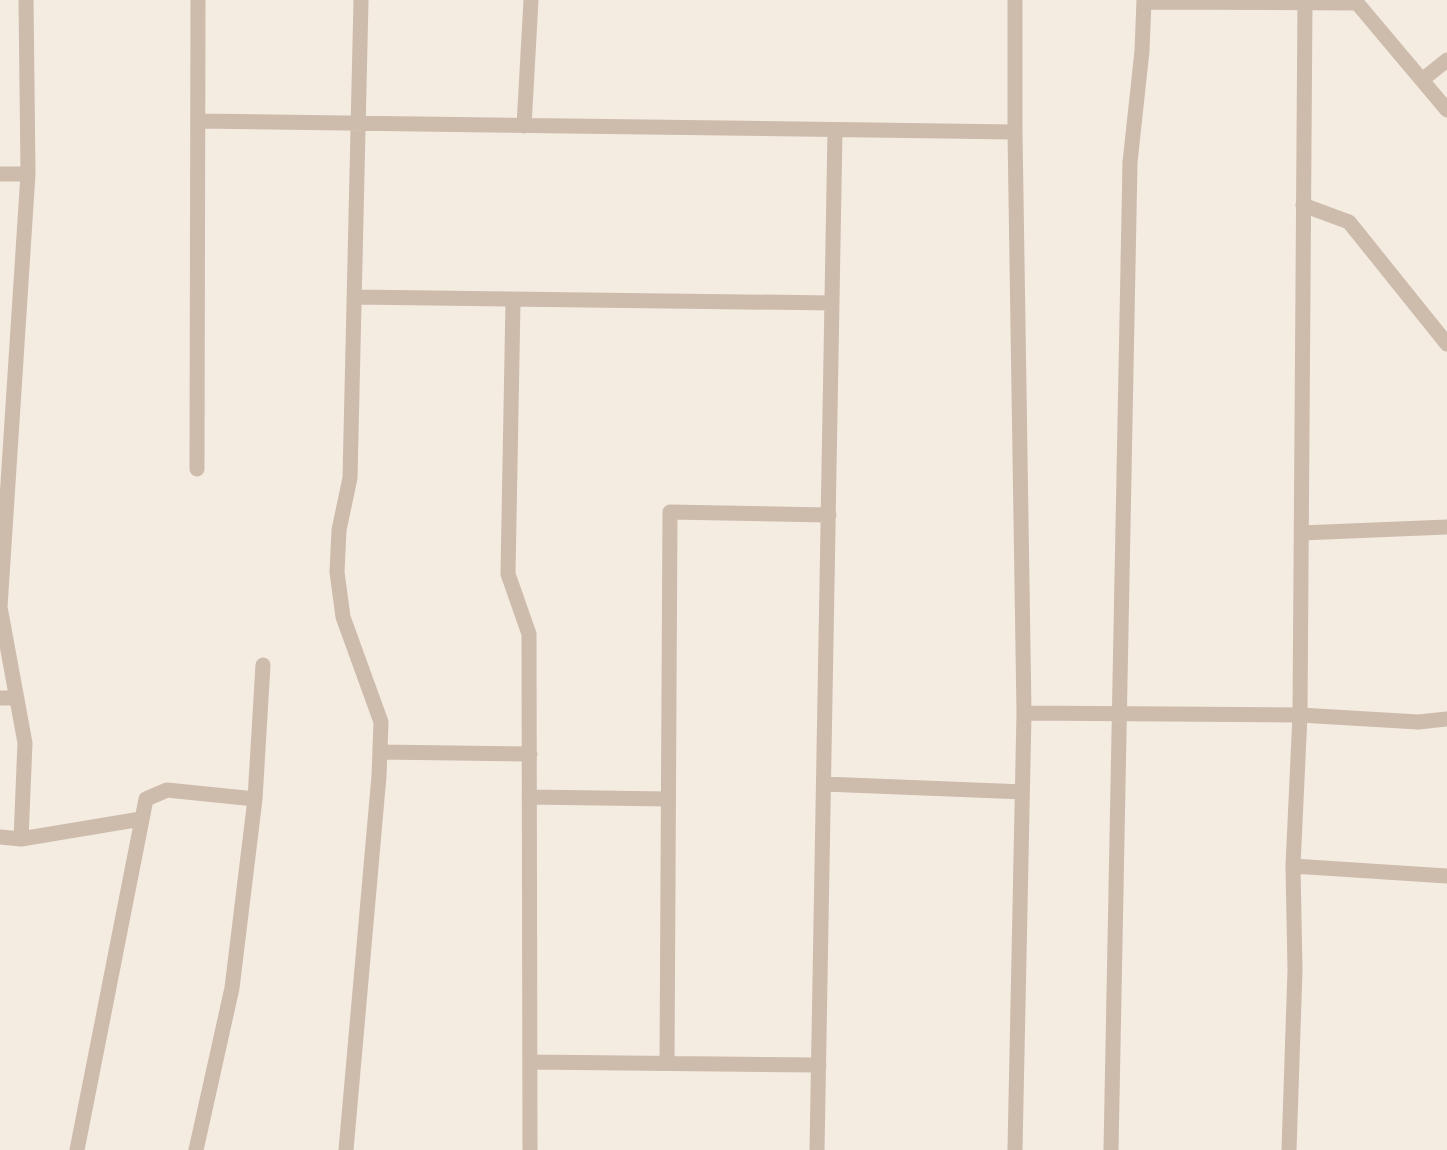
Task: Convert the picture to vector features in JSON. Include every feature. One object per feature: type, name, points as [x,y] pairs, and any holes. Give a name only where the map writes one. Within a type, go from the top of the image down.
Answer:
[{"type":"street","points":[[21,839],[25,743],[0,607],[28,174],[26,0]]},
{"type":"street","points":[[197,469],[198,0]]},
{"type":"street","points":[[346,1150],[353,1095],[381,722],[343,617],[337,572],[339,530],[350,478],[361,0]]},
{"type":"street","points":[[524,126],[531,0]]},
{"type":"street","points":[[1015,0],[1024,713],[1015,1150]]},
{"type":"street","points":[[1112,1150],[1130,162],[1142,51],[1144,1],[1357,3],[1447,110]]},
{"type":"street","points":[[1289,1150],[1295,970],[1293,866],[1300,715],[1305,1]]},
{"type":"street","points":[[1422,80],[1447,60]]},
{"type":"street","points":[[199,121],[1015,132]]},
{"type":"street","points":[[817,1150],[835,130]]},
{"type":"street","points":[[0,174],[28,174]]},
{"type":"street","points":[[1304,205],[1349,222],[1447,344]]},
{"type":"street","points":[[355,297],[513,301],[832,303]]},
{"type":"street","points":[[513,301],[508,574],[529,634],[531,1150]]},
{"type":"street","points":[[667,1063],[670,512],[828,515]]},
{"type":"street","points":[[1301,532],[1447,527]]},
{"type":"street","points":[[196,1150],[232,988],[255,799],[263,665]]},
{"type":"street","points":[[0,698],[17,698]]},
{"type":"street","points":[[1024,713],[1300,715],[1418,722],[1447,719]]},
{"type":"street","points":[[380,752],[530,754]]},
{"type":"street","points":[[824,784],[1022,792]]},
{"type":"street","points":[[77,1150],[146,799],[167,790],[255,799]]},
{"type":"street","points":[[529,797],[668,799]]},
{"type":"street","points":[[0,837],[21,839],[141,819]]},
{"type":"street","points":[[1293,866],[1447,876]]},
{"type":"street","points":[[530,1062],[819,1065]]}]
